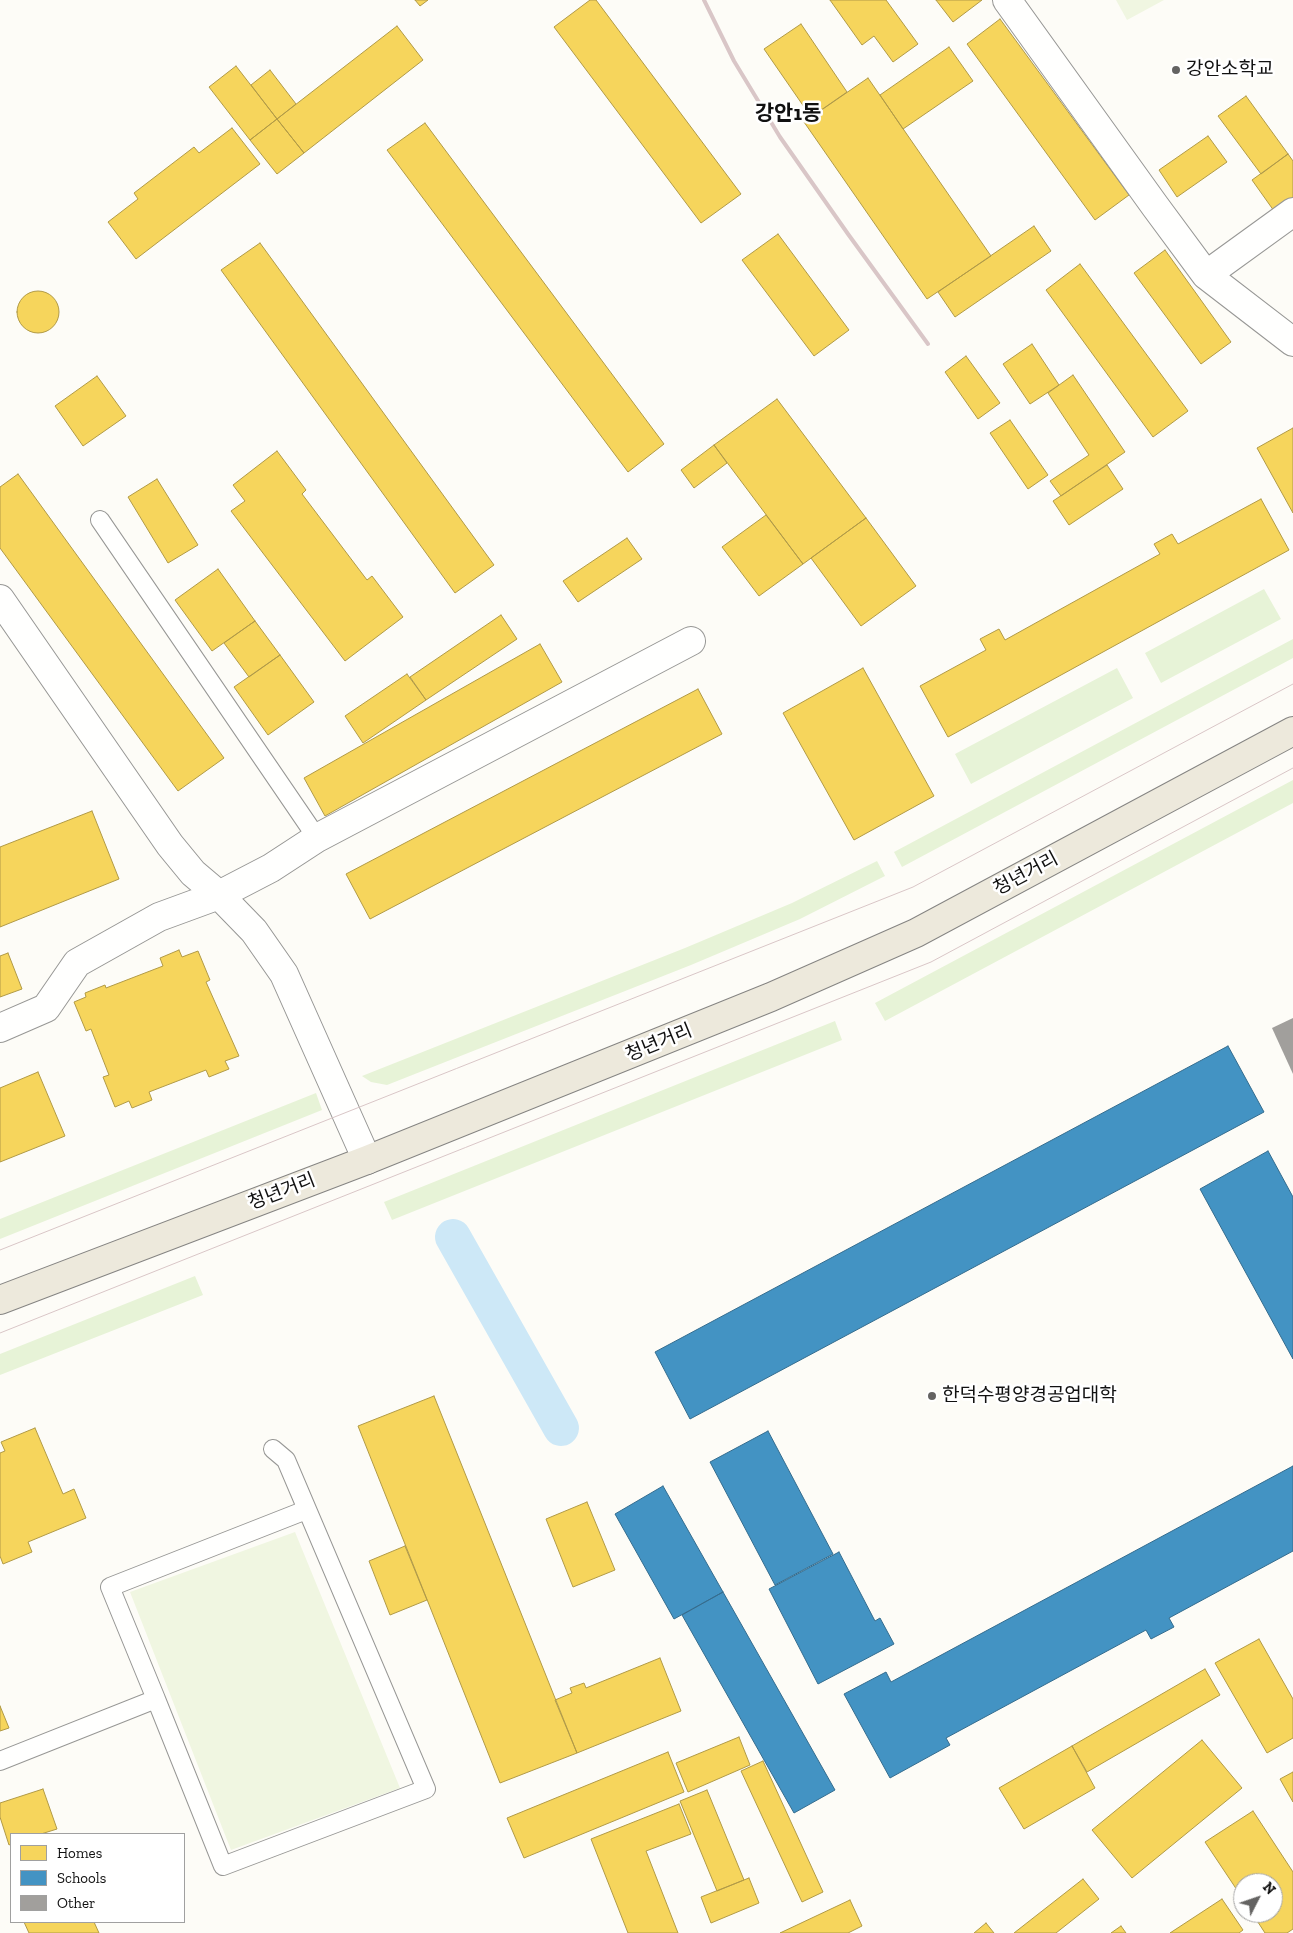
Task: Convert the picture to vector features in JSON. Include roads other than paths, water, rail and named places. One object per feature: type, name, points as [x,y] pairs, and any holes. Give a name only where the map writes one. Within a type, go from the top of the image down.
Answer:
[{"type":"main road","name":"청년거리","points":[[0,1300],[367,1160],[771,997],[916,932],[1293,732]]},
{"type":"street","points":[[1008,0],[1206,275],[1293,342]]},
{"type":"street","points":[[1206,275],[1293,212]]},
{"type":"street","points":[[0,598],[170,845],[193,873],[254,931],[284,974],[367,1160]]},
{"type":"street","points":[[0,1028],[46,1008],[77,963],[159,917],[219,896],[271,868],[317,838],[691,641]]},
{"type":"lane","points":[[100,520],[317,838]]},
{"type":"lane","points":[[273,1449],[286,1460],[426,1789],[223,1866],[110,1587],[306,1510]]},
{"type":"lane","points":[[0,1761],[156,1699]]},
{"type":"waterway","points":[[453,1237],[561,1428]]},
{"type":"tram line","points":[[0,1250],[913,887],[1293,684]]},
{"type":"tram line","points":[[0,1333],[931,962],[1293,768]]},
{"type":"railway","points":[[704,0],[734,61],[780,137],[928,344]]},
{"type":"place","name":"강안소학교","points":[[1176,70]]},
{"type":"place","name":"한덕수평양경공업대학","points":[[932,1396]]},
{"type":"district","name":"강안1동","points":[[788,114]]}]
